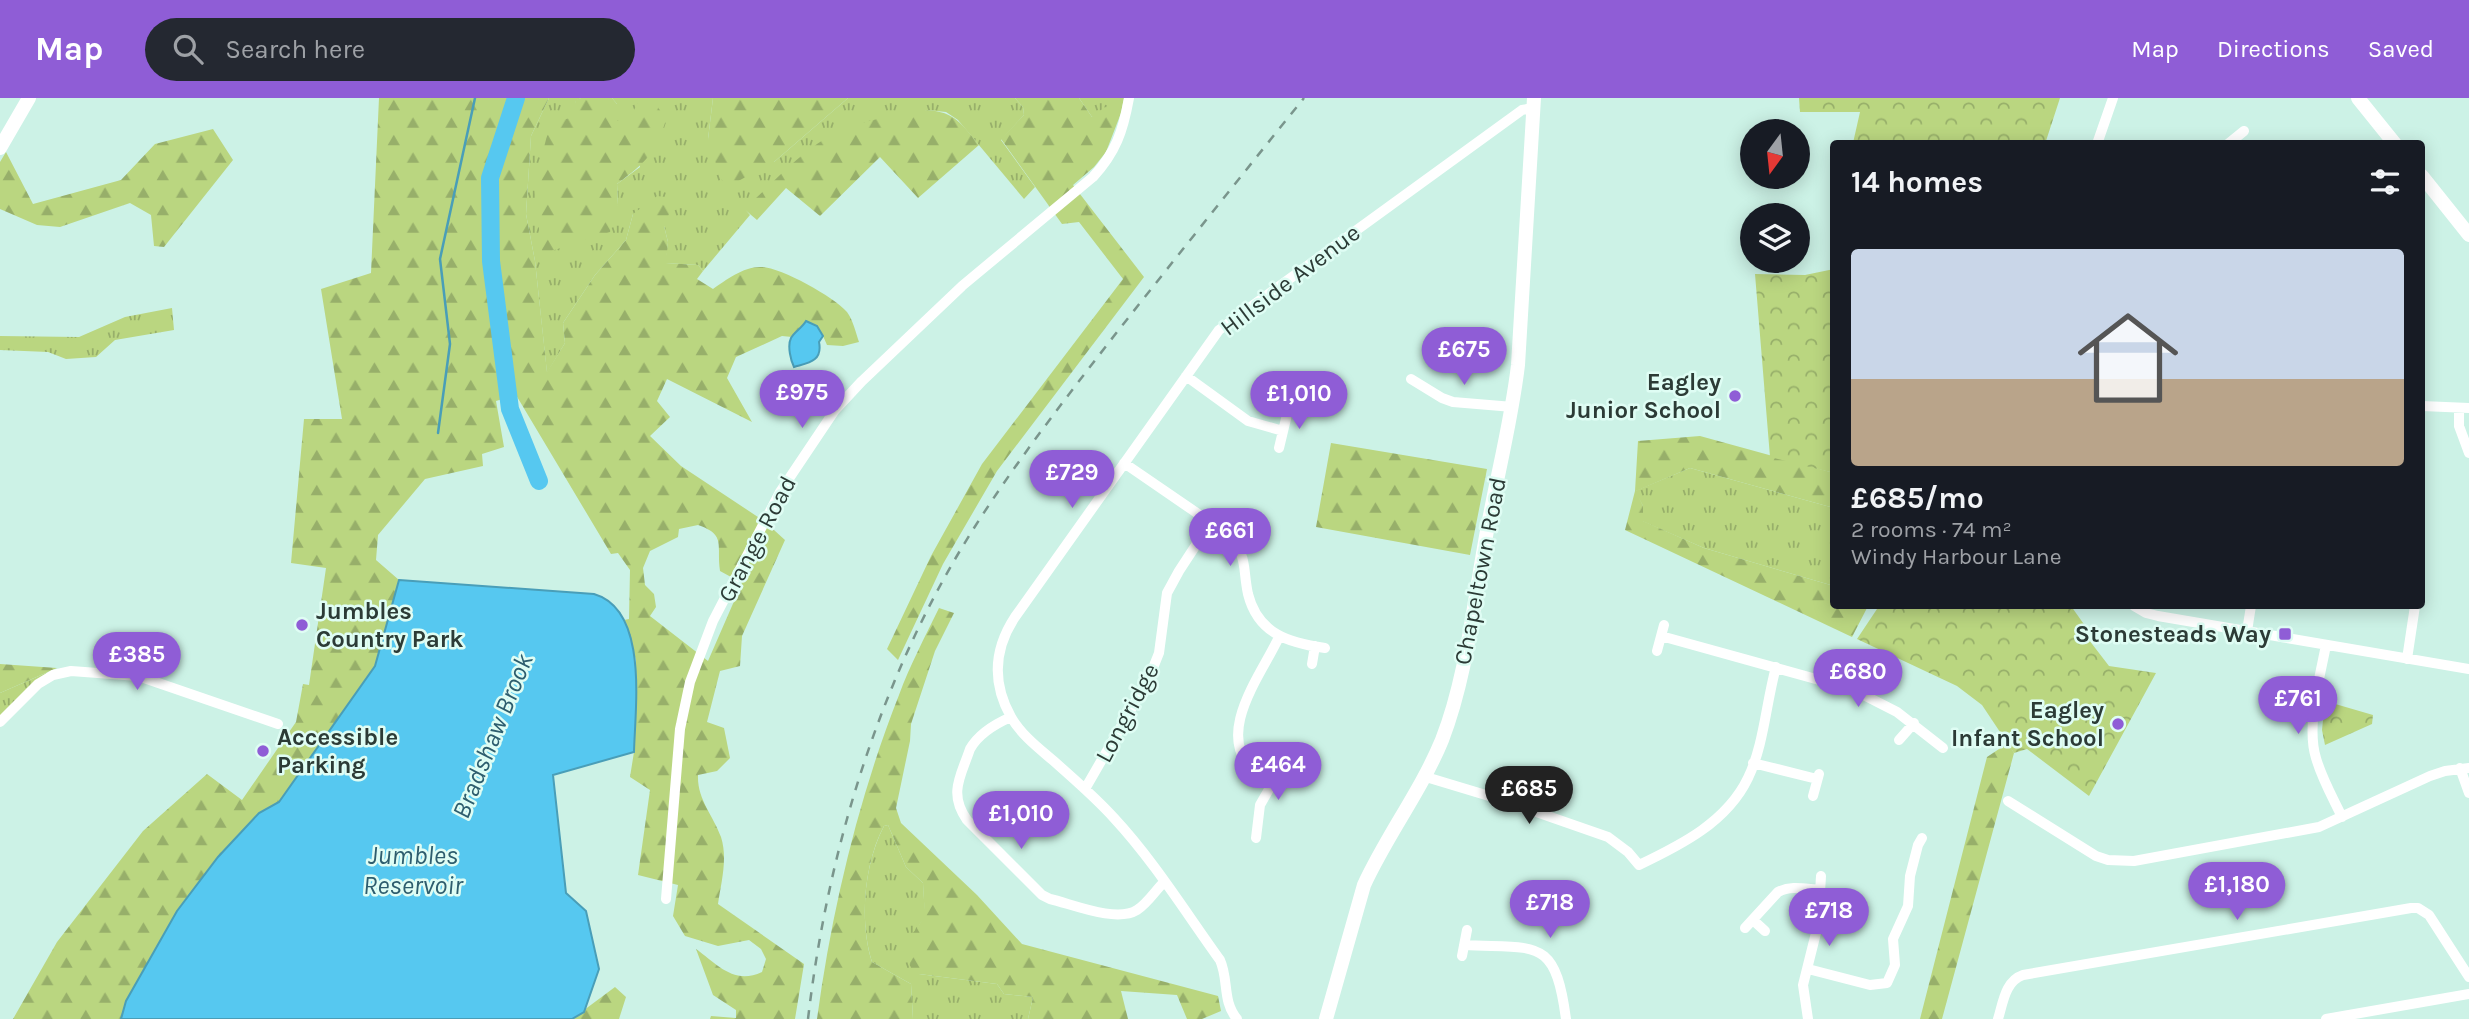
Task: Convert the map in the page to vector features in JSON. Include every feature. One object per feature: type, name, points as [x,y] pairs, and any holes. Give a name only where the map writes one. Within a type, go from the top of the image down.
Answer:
[{"type":"main road","points":[[0,148],[29,98]]},
{"type":"main road","points":[[2358,98],[2392,140]]},
{"type":"main road","name":"Chapeltown Road","points":[[1325,1019],[1364,885],[1373,865],[1426,777],[1451,714],[1462,669],[1487,528],[1513,407],[1533,103]]},
{"type":"main road","points":[[2425,180],[2469,235]]},
{"type":"street","name":"Grange Road","points":[[666,899],[680,729],[690,682],[713,621],[780,492],[835,410],[862,381],[956,292],[1063,203],[1110,159],[1124,128],[1129,98]]},
{"type":"street","points":[[2099,140],[2113,98]]},
{"type":"street","name":"Hillside Avenue","points":[[1237,1019],[1227,1001],[1224,969],[1220,960],[1164,882],[1116,820],[1025,736],[1011,717],[999,687],[997,673],[997,659],[1004,636],[1210,340],[1233,320],[1533,103]]},
{"type":"street","points":[[1186,376],[1248,421],[1283,431]]},
{"type":"street","points":[[1410,377],[1441,398],[1454,402],[1513,407]]},
{"type":"street","points":[[1279,448],[1290,402]]},
{"type":"street","points":[[2425,406],[2464,408],[2459,426],[2469,453]]},
{"type":"street","points":[[1124,463],[1226,533],[1241,552],[1251,603],[1261,620],[1279,637],[1320,647],[1312,664]]},
{"type":"street","name":"Longridge","points":[[1085,789],[1149,678],[1159,653],[1167,593],[1211,522]]},
{"type":"street","points":[[2139,609],[2158,616],[2469,669]]},
{"type":"street","points":[[2247,631],[2251,609]]},
{"type":"street","points":[[2407,659],[2415,609]]},
{"type":"street","points":[[1657,651],[1663,631],[1852,689],[1883,703],[1914,723],[1943,748]]},
{"type":"street","points":[[1272,783],[1249,765],[1237,733],[1241,715],[1279,637]]},
{"type":"street","points":[[2326,645],[2315,710],[2314,751],[2342,817]]},
{"type":"street","points":[[1426,777],[1608,837],[1629,852],[1639,865],[1684,843],[1701,831],[1742,788],[1754,763],[1776,667]]},
{"type":"street","points":[[0,722],[38,684],[53,675],[71,671],[138,676],[278,724]]},
{"type":"street","points":[[1011,717],[991,727],[971,749],[956,794],[967,820],[1042,895],[1050,899],[1108,914],[1127,914],[1144,905],[1164,882]]},
{"type":"street","points":[[1899,740],[1914,723]]},
{"type":"street","points":[[1256,838],[1260,806],[1284,763]]},
{"type":"street","points":[[1754,763],[1818,777],[1813,796]]},
{"type":"street","points":[[2008,801],[2096,856],[2121,862],[2305,831],[2430,776],[2465,768],[2469,793]]},
{"type":"street","points":[[1808,969],[1870,985],[1886,983],[1895,965],[1893,939],[1908,906],[1912,851],[1922,838]]},
{"type":"street","points":[[1808,1019],[1803,993],[1818,925],[1821,876]]},
{"type":"street","points":[[1765,931],[1749,924],[1778,892],[1791,887],[1820,890]]},
{"type":"street","points":[[1998,1019],[2008,987],[2012,981],[2023,975],[2411,908],[2418,908],[2429,915],[2469,978]]},
{"type":"street","points":[[1467,930],[1463,951],[1528,948],[1545,955],[1556,972],[1566,1019]]},
{"type":"street","points":[[2326,1019],[2469,995]]},
{"type":"green space","points":[[379,98],[549,98],[531,136],[526,214],[535,261],[547,372],[565,343],[563,323],[595,275],[626,240],[633,214],[657,196],[666,197],[672,207],[664,226],[668,242],[666,263],[698,265],[703,271],[697,279],[713,289],[749,269],[771,269],[820,291],[849,315],[859,342],[843,346],[827,345],[823,336],[803,326],[792,337],[782,336],[736,357],[727,378],[752,422],[667,379],[657,401],[670,417],[650,436],[681,466],[764,521],[785,540],[742,636],[740,666],[720,671],[707,722],[724,728],[730,758],[717,771],[698,775],[698,784],[723,845],[723,871],[718,904],[804,964],[795,1019],[710,1019],[711,1016],[736,1018],[736,1010],[713,995],[696,949],[719,967],[743,976],[762,972],[766,959],[761,949],[749,940],[718,946],[685,936],[673,916],[678,885],[638,875],[650,790],[630,777],[634,752],[636,660],[624,620],[629,619],[630,570],[618,553],[611,554],[516,395],[496,401],[504,447],[482,454],[483,466],[425,479],[378,535],[376,560],[399,580],[375,666],[279,802],[259,813],[218,857],[177,911],[126,1001],[121,1019],[13,1019],[57,942],[143,831],[207,774],[242,800],[296,722],[303,684],[309,685],[326,568],[291,563],[304,419],[342,419],[321,289],[371,273]],"holes":[[[698,525],[717,537],[720,571],[742,583],[708,661],[650,616],[656,607],[654,594],[645,585],[643,568],[650,551],[678,537],[679,529]]]},
{"type":"green space","points":[[549,98],[581,98],[575,101],[618,206],[617,184],[640,167],[630,118],[617,122],[617,104],[612,98],[713,98],[708,139],[774,162],[848,98],[1015,98],[1023,107],[1024,115],[1001,140],[1035,187],[1024,199],[958,120],[946,112],[927,110],[745,209],[750,215],[703,271],[698,265],[665,263],[668,242],[664,226],[633,214],[626,240],[595,275],[563,323],[565,343],[547,373],[535,261],[526,214],[531,136]]},
{"type":"green space","points":[[612,98],[617,104],[617,121],[630,117],[639,101],[656,104],[666,120],[648,157],[617,184],[618,205],[610,232],[542,254],[534,186],[550,124],[576,116],[575,100]]},
{"type":"green space","points":[[713,98],[848,98],[774,162],[727,187],[720,177],[708,139]]},
{"type":"green space","points":[[1015,98],[1079,98],[1092,117],[1105,107],[1121,113],[1106,152],[1094,167],[1073,185],[1144,277],[997,471],[943,564],[898,660],[887,649],[931,556],[982,464],[1123,279],[1079,222],[1062,224],[1001,139],[1024,115],[1023,107]]},
{"type":"green space","points":[[1079,98],[1124,98],[1121,113],[1092,117]]},
{"type":"green space","points":[[1799,98],[2060,98],[2046,140],[1854,140],[1860,112],[1800,112]]},
{"type":"green space","points":[[927,110],[951,116],[979,145],[918,198],[880,157],[820,216],[786,188],[757,220],[744,209],[805,153],[832,135],[866,122]]},
{"type":"green space","points":[[213,129],[233,160],[164,247],[154,246],[151,215],[130,203],[60,227],[37,225],[0,209],[0,162],[6,152],[33,204],[121,180],[155,144]]},
{"type":"green space","points":[[1830,270],[1830,472],[1770,457],[1755,274],[1805,275]]},
{"type":"green space","points":[[172,308],[174,330],[115,340],[96,357],[66,359],[48,352],[0,350],[0,336],[79,337],[125,317]]},
{"type":"green space","points":[[1700,436],[1830,472],[1830,507],[1690,468],[1636,491],[1643,506],[1643,521],[1704,548],[1830,585],[1830,609],[1866,609],[1852,637],[1625,530],[1635,491],[1638,441]]},
{"type":"green space","points":[[1331,443],[1487,469],[1470,555],[1316,527]]},
{"type":"green space","points":[[1690,468],[1830,507],[1830,585],[1704,548],[1642,521],[1643,506],[1635,491]]},
{"type":"green space","points":[[939,608],[954,613],[935,651],[911,724],[896,808],[901,823],[977,895],[1022,944],[1218,996],[1221,1011],[1202,1019],[1187,1019],[1177,995],[1121,991],[1128,1019],[1028,1019],[1033,997],[1004,994],[997,984],[919,974],[910,966],[906,940],[922,920],[923,883],[906,867],[888,825],[884,826],[877,841],[868,875],[865,911],[868,946],[872,962],[911,984],[913,1019],[817,1019],[830,937],[859,814],[903,684]]},
{"type":"green space","name":"Eagley Infant School","points":[[1877,609],[2073,609],[2093,637],[2089,640],[2109,666],[2156,673],[2089,796],[2027,749],[2014,753],[1982,705],[1957,686],[1857,639]]},
{"type":"green space","points":[[0,664],[57,668],[0,693]]},
{"type":"green space","points":[[48,672],[0,716],[0,693]]},
{"type":"green space","points":[[2325,701],[2373,715],[2372,724],[2325,745],[2322,730]]},
{"type":"green space","points":[[2008,743],[2014,753],[1942,1019],[1920,1019],[1987,757]]},
{"type":"green space","points":[[888,825],[906,867],[923,883],[925,916],[917,929],[919,974],[997,984],[1004,994],[1033,997],[1028,1019],[913,1019],[911,984],[872,962],[868,946],[865,911],[868,875],[877,841],[884,826]]},
{"type":"green space","points":[[615,987],[626,997],[619,1019],[572,1019]]},
{"type":"water","points":[[806,321],[817,326],[823,336],[819,342],[819,354],[809,363],[794,367],[790,341]]},
{"type":"water","name":"Jumbles Reservoir","points":[[399,580],[594,594],[612,604],[624,619],[635,663],[634,752],[553,775],[566,893],[586,911],[599,969],[584,1012],[572,1019],[121,1019],[126,1001],[177,911],[218,857],[259,813],[279,802],[375,666]]},
{"type":"waterway","points":[[438,433],[450,344],[440,259],[475,98]]},
{"type":"waterway","name":"Bradshaw Brook","points":[[516,98],[490,178],[491,261],[510,409],[539,481]]},
{"type":"railway","points":[[808,1019],[828,897],[842,836],[880,717],[931,603],[961,549],[1036,439],[1117,332],[1304,98]]},
{"type":"place","name":"Eagley Junior School","points":[[1735,396]]},
{"type":"place","name":"Jumbles Country Park","points":[[302,625]]},
{"type":"place","name":"Stonesteads Way","points":[[2285,634]]},
{"type":"place","name":"Eagley Infant School","points":[[2118,724]]},
{"type":"place","name":"Accessible Parking","points":[[263,751]]}]
